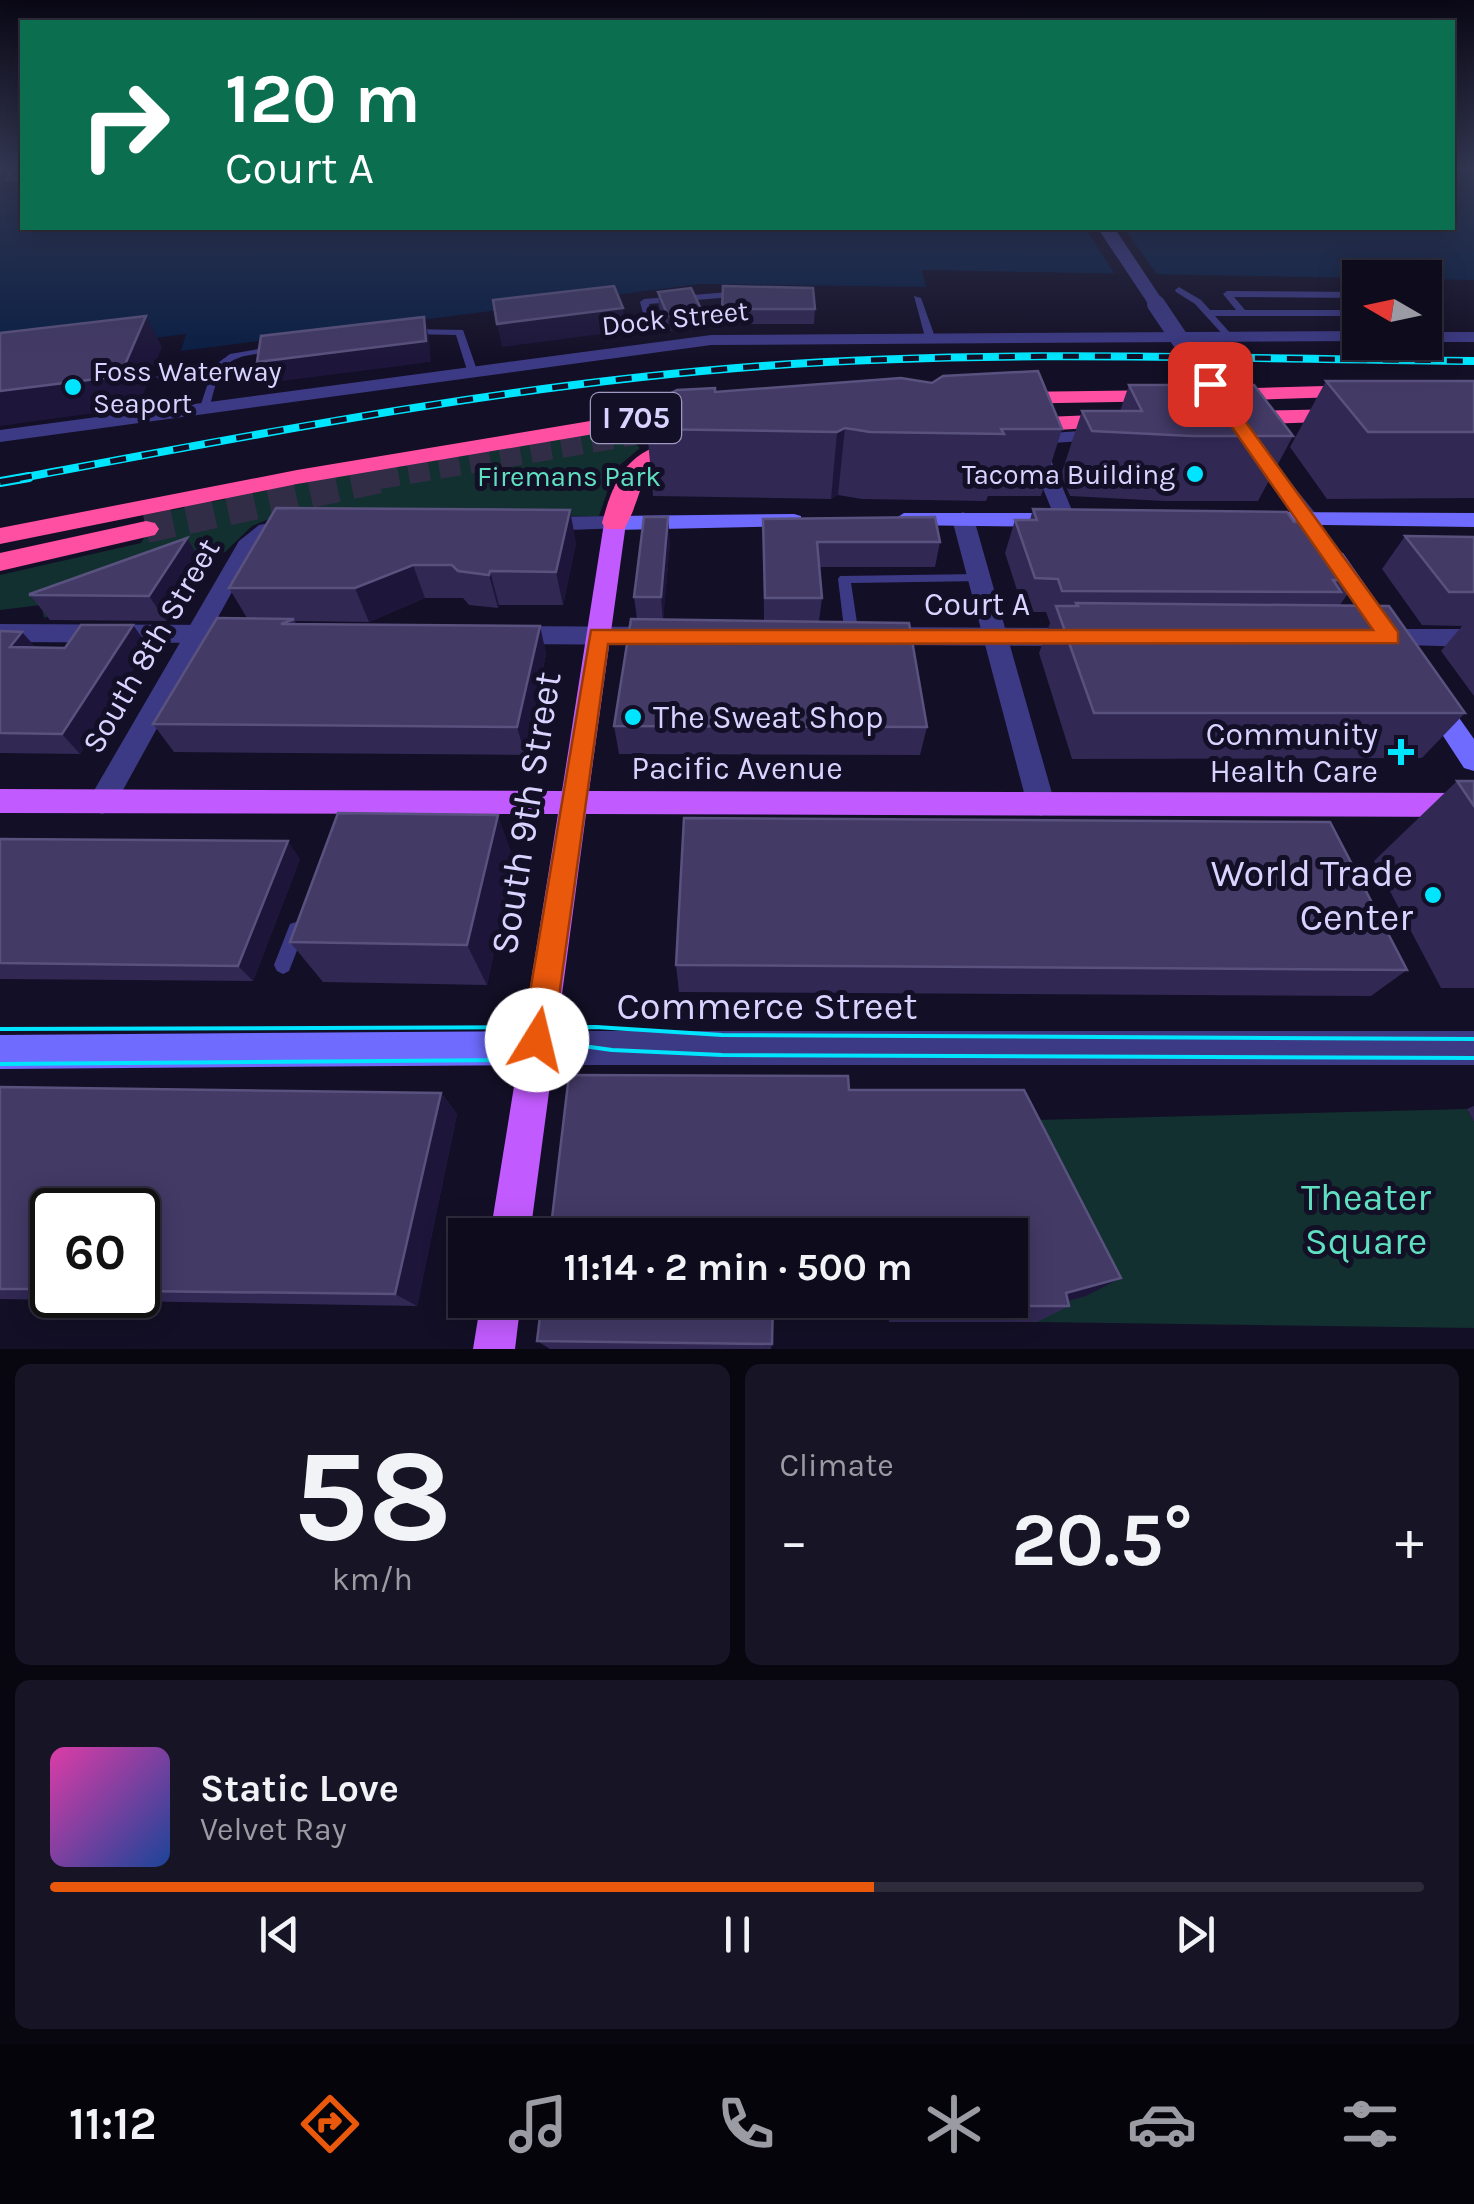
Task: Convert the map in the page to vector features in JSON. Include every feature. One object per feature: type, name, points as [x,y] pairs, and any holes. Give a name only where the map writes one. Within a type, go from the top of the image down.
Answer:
[{"type":"highway","points":[[1164,419],[987,414],[1386,391]]},
{"type":"highway","points":[[615,523],[627,477],[642,459],[708,426]]},
{"type":"highway","name":"I 705","points":[[633,435],[708,426]]},
{"type":"highway","name":"I 705","points":[[228,491],[571,428],[708,426]]},
{"type":"highway","points":[[1208,427],[1366,426]]},
{"type":"highway","points":[[0,536],[228,491]]},
{"type":"highway","points":[[0,554],[228,491]]},
{"type":"highway","points":[[0,562],[146,529]]},
{"type":"main road","points":[[1309,519],[1474,760]]},
{"type":"main road","points":[[888,520],[1074,520]]},
{"type":"main road","points":[[1235,520],[1474,520]]},
{"type":"main road","points":[[615,523],[814,521]]},
{"type":"main road","name":"South 9th Street","points":[[512,1218],[615,523]]},
{"type":"main road","name":"Pacific Avenue","points":[[0,801],[339,809],[574,802],[1474,805]]},
{"type":"main road","name":"Commerce Street","points":[[0,1052],[536,1048]]},
{"type":"main road","points":[[494,1349],[498,1318]]},
{"type":"street","points":[[1109,233],[1252,447],[1309,519]]},
{"type":"street","name":"Dock Street","points":[[0,436],[711,340],[1342,336]]},
{"type":"street","points":[[1442,337],[1474,337]]},
{"type":"street","points":[[1074,520],[1041,462],[1040,444],[1046,438],[1140,435]]},
{"type":"street","points":[[963,519],[1040,804]]},
{"type":"street","points":[[510,524],[615,523]]},
{"type":"street","name":"South 8th Street","points":[[102,802],[247,546],[267,530],[312,525]]},
{"type":"street","points":[[0,633],[236,634]]},
{"type":"street","points":[[484,635],[692,636]]},
{"type":"street","name":"Court A","points":[[842,636],[1104,637]]},
{"type":"street","points":[[1352,638],[1474,638]]},
{"type":"street","name":"Commerce Street","points":[[536,1048],[1474,1048]]},
{"type":"lane","points":[[1179,290],[1210,314],[1228,335]]},
{"type":"lane","points":[[650,324],[644,302],[749,294]]},
{"type":"lane","points":[[1244,314],[1228,294],[1342,296]]},
{"type":"lane","points":[[917,298],[930,337]]},
{"type":"lane","points":[[1210,314],[1342,313]]},
{"type":"lane","points":[[396,334],[432,329],[460,332],[472,370]]},
{"type":"lane","points":[[161,377],[214,368],[234,355],[298,346]]},
{"type":"lane","points":[[205,407],[214,368]]},
{"type":"lane","points":[[842,636],[844,579],[979,578]]},
{"type":"lane","points":[[283,965],[302,914]]},
{"type":"green space","name":"Firemans Park","points":[[620,428],[640,448],[615,469],[599,516],[278,515],[252,526],[225,552],[44,618],[41,605],[0,610],[0,575],[141,543],[159,513],[393,464]]},
{"type":"green space","name":"Theater Square","points":[[1467,1109],[1474,1122],[1474,1328],[1037,1322],[1028,1273],[1028,1218],[1018,1218],[1000,1121]]},
{"type":"water","points":[[0,233],[1474,233],[1474,280],[1442,279],[1442,260],[1342,260],[1342,278],[922,270],[926,287],[700,284],[181,351],[186,334],[0,357]]},
{"type":"pier","points":[[1088,233],[1128,233],[1161,280],[1116,276]]},
{"type":"building","points":[[614,286],[623,308],[497,324],[493,300]]},
{"type":"building","points":[[723,286],[813,288],[815,309],[722,309]]},
{"type":"building","points":[[691,288],[702,311],[668,316],[658,292]]},
{"type":"building","points":[[146,316],[120,376],[0,391],[0,333]]},
{"type":"building","points":[[424,317],[426,341],[257,362],[261,336]]},
{"type":"building","points":[[1038,371],[1062,429],[1001,429],[1004,434],[870,432],[845,428],[837,432],[647,429],[651,404],[677,390],[715,388],[715,392],[901,378],[932,383],[943,376]]},
{"type":"building","points":[[1326,381],[1474,381],[1474,432],[1368,432]]},
{"type":"building","points":[[1129,385],[1254,385],[1293,436],[1092,431],[1082,411],[1142,411]]},
{"type":"building","points":[[276,508],[570,510],[556,572],[490,571],[489,575],[458,571],[452,565],[413,565],[355,588],[229,588]]},
{"type":"building","points":[[1033,509],[1287,512],[1294,522],[1316,522],[1357,580],[1333,580],[1341,592],[1062,591],[1058,579],[1035,578],[1015,520],[1037,520]]},
{"type":"building","points":[[644,517],[668,517],[661,597],[634,597]]},
{"type":"building","points":[[935,517],[940,542],[817,542],[822,598],[765,598],[763,519]]},
{"type":"building","points":[[1405,536],[1474,537],[1474,592],[1449,592]]},
{"type":"building","points":[[187,538],[149,596],[30,595],[30,594]]},
{"type":"building","points":[[1076,603],[1389,606],[1465,713],[1094,713],[1056,606],[1078,606]]},
{"type":"building","points":[[217,618],[294,619],[281,624],[540,626],[517,727],[153,724]]},
{"type":"building","points":[[631,619],[909,623],[927,727],[614,726]]},
{"type":"building","points":[[81,625],[133,625],[62,734],[0,733],[0,631],[22,632],[10,647],[65,648]]},
{"type":"building","points":[[1457,781],[1474,781],[1474,806]]},
{"type":"building","points":[[338,813],[498,815],[467,945],[290,942]]},
{"type":"building","points":[[684,818],[1330,822],[1407,970],[676,965]]},
{"type":"building","points":[[0,839],[288,841],[238,966],[0,963]]},
{"type":"building","points":[[569,1075],[848,1076],[849,1090],[1024,1090],[1121,1278],[1066,1293],[1069,1306],[1028,1306],[1028,1218],[552,1218]]},
{"type":"building","points":[[0,1087],[441,1093],[395,1294],[160,1291],[160,1188],[30,1188],[30,1289],[0,1289]]},
{"type":"building","points":[[540,1318],[773,1318],[772,1344],[537,1341]]},
{"type":"tunnel","points":[[378,479],[633,435]]},
{"type":"tunnel","points":[[146,529],[390,477]]},
{"type":"tram line","points":[[0,1029],[596,1027],[722,1035],[1474,1039]]},
{"type":"tram line","points":[[525,1038],[612,1050],[722,1055],[1474,1058]]},
{"type":"tram line","points":[[0,1064],[514,1060],[577,1054]]},
{"type":"railway","points":[[16,479],[481,398],[763,366],[1030,356],[1474,361]]},
{"type":"railway","points":[[0,482],[29,477]]},
{"type":"place","name":"Foss Waterway Seaport","points":[[73,387]]},
{"type":"place","name":"Tacoma Building","points":[[1195,474]]},
{"type":"place","name":"The Sweat Shop","points":[[633,717]]},
{"type":"place","name":"Community Health Care","points":[[1401,752]]},
{"type":"place","name":"World Trade Center","points":[[1433,895]]},
{"type":"route","points":[[537,1040],[598,636],[1390,638],[1210,384]]}]
